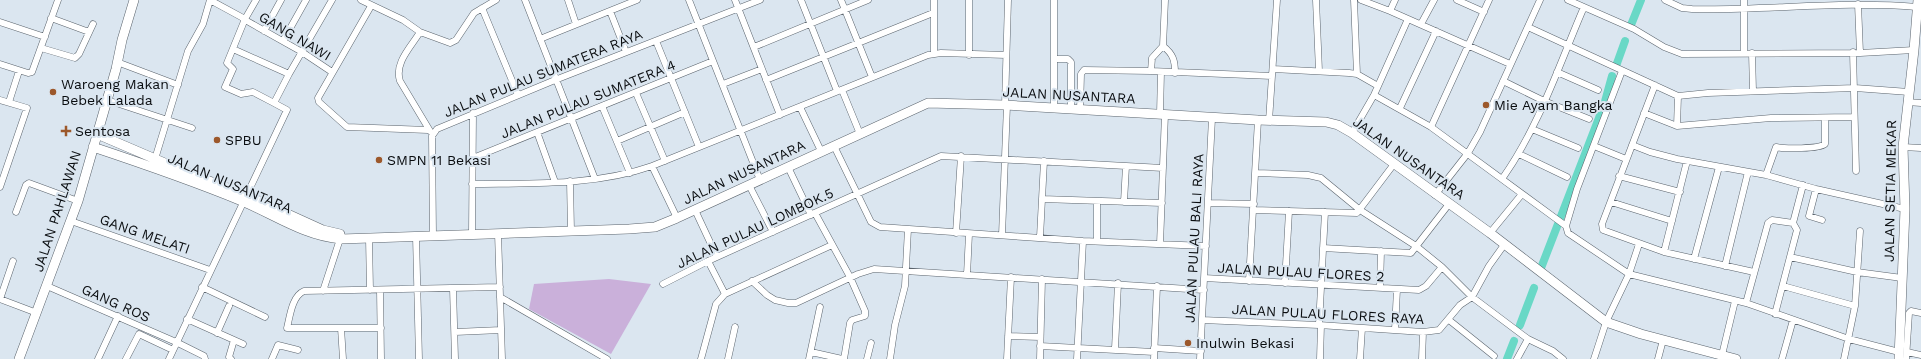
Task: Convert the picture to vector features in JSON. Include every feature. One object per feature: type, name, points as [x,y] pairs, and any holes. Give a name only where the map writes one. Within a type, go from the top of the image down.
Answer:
[{"type":"street","points":[[0,64],[28,73],[32,72],[58,0]]},
{"type":"street","name":"JALAN PAHLAWAN","points":[[19,359],[78,201],[134,0]]},
{"type":"street","points":[[155,158],[188,50],[203,24],[210,0]]},
{"type":"street","name":"GANG NAWI","points":[[210,0],[264,32],[302,52],[332,72]]},
{"type":"street","points":[[224,7],[228,0]]},
{"type":"street","points":[[169,359],[187,318],[287,110],[253,92],[241,94],[225,87],[233,69],[227,63],[256,0]]},
{"type":"street","points":[[264,32],[281,0]]},
{"type":"street","points":[[283,41],[306,0]]},
{"type":"street","points":[[274,103],[332,0]]},
{"type":"street","points":[[362,0],[371,6],[403,20],[420,32],[450,43],[456,40],[474,13],[496,0]]},
{"type":"street","points":[[525,0],[594,179]]},
{"type":"street","points":[[568,0],[576,24]]},
{"type":"street","points":[[540,39],[637,0]]},
{"type":"street","points":[[689,0],[760,180]]},
{"type":"street","points":[[735,0],[780,114]]},
{"type":"street","name":"JALAN PULAU SUMATERA RAYA","points":[[433,236],[430,132],[518,95],[760,0]]},
{"type":"street","points":[[801,0],[824,57],[860,134]]},
{"type":"street","points":[[840,0],[872,77]]},
{"type":"street","points":[[754,48],[868,0]]},
{"type":"street","points":[[934,0],[934,53]]},
{"type":"street","points":[[969,0],[969,55]]},
{"type":"street","points":[[1002,235],[1006,159],[1006,55],[1008,0]]},
{"type":"street","points":[[1054,0],[1054,108]]},
{"type":"street","points":[[1151,71],[1152,58],[1164,46],[1165,0]]},
{"type":"street","points":[[1269,121],[1277,0]]},
{"type":"street","points":[[1316,0],[1319,71]]},
{"type":"street","points":[[1354,0],[1357,74]]},
{"type":"street","points":[[1361,0],[1422,24],[1510,64]]},
{"type":"street","points":[[1390,11],[1394,0]]},
{"type":"street","points":[[1422,24],[1434,0]]},
{"type":"street","points":[[1457,0],[1484,12]]},
{"type":"street","points":[[1431,128],[1489,0]]},
{"type":"street","points":[[1435,195],[1468,153],[1483,126],[1540,0]]},
{"type":"street","points":[[1568,0],[1627,25],[1664,47],[1682,54],[1860,53],[1914,50]]},
{"type":"street","points":[[1665,0],[1687,9],[1744,8],[1782,3],[1918,4]]},
{"type":"street","points":[[1744,0],[1744,53]]},
{"type":"street","points":[[1856,3],[1860,53]]},
{"type":"street","name":"JALAN SETIA MEKAR","points":[[1902,354],[1902,278],[1906,208],[1902,147],[1918,4]]},
{"type":"street","points":[[371,6],[318,98],[326,110],[347,127],[430,132]]},
{"type":"street","points":[[482,8],[518,95]]},
{"type":"street","points":[[1502,179],[1519,154],[1532,129],[1584,8]]},
{"type":"street","points":[[610,11],[626,52]]},
{"type":"street","points":[[766,80],[933,13]]},
{"type":"street","points":[[51,18],[89,32]]},
{"type":"street","points":[[1352,134],[1374,95],[1408,19]]},
{"type":"street","points":[[0,22],[45,37]]},
{"type":"street","points":[[41,48],[74,58],[79,54],[93,24]]},
{"type":"street","points":[[1528,27],[1678,96],[1753,91],[1854,88],[1909,92]]},
{"type":"street","points":[[1400,108],[1436,31]]},
{"type":"street","points":[[420,32],[399,65],[397,73],[400,81],[430,132]]},
{"type":"street","points":[[656,41],[699,147]]},
{"type":"street","points":[[1164,46],[1170,51],[1175,60],[1174,72]]},
{"type":"street","points":[[233,49],[290,74]]},
{"type":"street","points":[[1853,52],[1856,171]]},
{"type":"street","points":[[472,184],[570,181],[630,173],[665,161],[934,53],[1006,55]]},
{"type":"street","points":[[1752,53],[1753,91]]},
{"type":"street","points":[[1054,59],[1068,59],[1071,62],[1076,110]]},
{"type":"street","name":"JALAN PULAU SUMATERA 4","points":[[473,158],[713,61]]},
{"type":"street","points":[[117,62],[123,66],[178,85]]},
{"type":"street","points":[[723,84],[762,69]]},
{"type":"street","points":[[1273,69],[1357,74],[1378,86]]},
{"type":"street","points":[[9,102],[19,70]]},
{"type":"street","points":[[1564,225],[1594,146],[1620,70]]},
{"type":"street","points":[[1076,110],[1082,71],[1151,71],[1272,76]]},
{"type":"street","points":[[1160,244],[1163,168],[1161,72]]},
{"type":"street","points":[[1557,72],[1598,90]]},
{"type":"street","points":[[1503,81],[1544,101],[1589,120]]},
{"type":"street","points":[[1655,85],[1619,176],[1602,227],[1605,232],[1664,252],[1754,272]]},
{"type":"street","points":[[636,92],[665,161]]},
{"type":"street","points":[[1374,95],[1400,108],[1468,153],[1564,225],[1566,230],[1572,236],[1629,274],[1746,303],[1849,339],[1902,354],[1921,355]]},
{"type":"street","points":[[1677,126],[1678,96]]},
{"type":"street","points":[[0,100],[27,108],[0,188]]},
{"type":"street","points":[[107,100],[192,128]]},
{"type":"street","points":[[1907,102],[1921,103]]},
{"type":"street","name":"JALAN NUSANTARA","points":[[97,134],[244,198],[341,237],[369,238],[472,233],[648,228],[695,210],[928,103],[1006,105],[1212,118],[1332,123],[1352,134],[1490,233],[1530,266],[1548,277],[1606,322],[1615,327],[1736,359]]},
{"type":"street","points":[[602,106],[630,173]]},
{"type":"street","points":[[800,107],[821,151]]},
{"type":"street","points":[[617,141],[685,112]]},
{"type":"street","points":[[472,233],[473,113]]},
{"type":"street","points":[[1644,113],[1677,126],[1771,118],[1854,117]]},
{"type":"street","name":"JALAN PULAU BALI RAYA","points":[[1200,359],[1212,118]]},
{"type":"street","points":[[1766,175],[1776,147],[1786,149],[1818,147],[1824,144],[1825,118]]},
{"type":"street","points":[[1249,281],[1258,120]]},
{"type":"street","points":[[1532,129],[1578,148]]},
{"type":"street","points":[[537,132],[555,182]]},
{"type":"street","points":[[1632,145],[1650,152],[1719,167],[1766,175],[1816,189],[1906,208]]},
{"type":"street","points":[[834,146],[867,214],[875,225],[880,227],[1083,241],[1206,246]]},
{"type":"street","points":[[1594,146],[1626,159]]},
{"type":"street","points":[[1902,147],[1921,148]]},
{"type":"street","name":"JALAN NUSANTARA","points":[[93,148],[164,170],[244,198]]},
{"type":"street","points":[[1519,154],[1567,177]]},
{"type":"street","name":"JALAN PULAU LOMBOK.5","points":[[662,284],[708,261],[941,156],[1163,168]]},
{"type":"street","points":[[956,233],[961,156]]},
{"type":"street","points":[[1664,252],[1687,160]]},
{"type":"street","points":[[1040,237],[1044,161]]},
{"type":"street","points":[[1208,203],[1289,211],[1354,214],[1360,210],[1394,164]]},
{"type":"street","points":[[652,166],[677,218]]},
{"type":"street","points":[[1124,202],[1126,166]]},
{"type":"street","points":[[788,167],[813,214],[850,277],[865,314],[862,318],[852,320],[850,323],[843,359],[811,352]]},
{"type":"street","points":[[1694,259],[1719,167]]},
{"type":"street","points":[[1725,266],[1748,172]]},
{"type":"street","points":[[1256,173],[1316,176],[1327,182],[1360,210],[1416,246],[1442,267],[1472,297],[1525,337],[1553,351],[1563,359]]},
{"type":"street","points":[[1619,176],[1680,192]]},
{"type":"street","points":[[570,181],[571,231]]},
{"type":"street","points":[[16,212],[26,185],[29,183],[78,201]]},
{"type":"street","points":[[749,185],[773,232]]},
{"type":"street","points":[[1775,314],[1797,230],[1793,223],[1803,185]]},
{"type":"street","points":[[1816,189],[1809,216],[1822,220]]},
{"type":"street","points":[[1490,233],[1522,194]]},
{"type":"street","points":[[1042,199],[1162,203]]},
{"type":"street","points":[[1097,201],[1097,241]]},
{"type":"street","points":[[1610,202],[1672,221]]},
{"type":"street","points":[[1323,248],[1413,252],[1449,204]]},
{"type":"street","points":[[695,210],[717,257]]},
{"type":"street","points":[[1285,283],[1289,211]]},
{"type":"street","points":[[1320,359],[1321,286],[1326,212]]},
{"type":"street","points":[[1746,303],[1768,223],[1772,220],[1793,223]]},
{"type":"street","name":"GANG MELATI","points":[[71,221],[210,270]]},
{"type":"street","points":[[890,359],[895,325],[903,295],[908,229]]},
{"type":"street","points":[[1844,359],[1855,306],[1860,232]]},
{"type":"street","points":[[498,233],[502,359]]},
{"type":"street","points":[[967,275],[969,234]]},
{"type":"street","points":[[416,236],[419,359]]},
{"type":"street","points":[[323,291],[341,237]]},
{"type":"street","points":[[369,238],[370,290]]},
{"type":"street","points":[[1077,359],[1083,241]]},
{"type":"street","points":[[1594,359],[1606,322],[1629,274],[1639,244]]},
{"type":"street","points":[[701,359],[716,304],[724,294],[832,245]]},
{"type":"street","name":"JALAN PULAU FLORES RAYA","points":[[1202,320],[1320,325],[1423,332],[1439,330],[1449,320],[1460,304],[1472,297],[1489,266],[1504,245]]},
{"type":"street","points":[[1380,288],[1381,251]]},
{"type":"street","points":[[1790,257],[1857,272],[1902,278]]},
{"type":"street","points":[[14,261],[0,299],[37,313]]},
{"type":"street","points":[[708,261],[724,294]]},
{"type":"street","name":"JALAN PULAU FLORES 2","points":[[1204,278],[1321,286],[1397,289],[1423,288],[1442,267]]},
{"type":"street","points":[[752,281],[767,295],[775,300],[788,303],[796,303],[850,277],[874,269],[1118,283],[1204,290]]},
{"type":"street","points":[[1007,359],[1011,277]]},
{"type":"street","points":[[1040,359],[1042,279]]},
{"type":"street","points":[[1116,349],[1118,283]]},
{"type":"street","name":"GANG ROS","points":[[47,286],[176,342],[204,356],[205,359]]},
{"type":"street","points":[[1154,359],[1157,286]]},
{"type":"street","points":[[1783,286],[1855,306]]},
{"type":"street","points":[[202,287],[265,317]]},
{"type":"street","points":[[381,328],[288,328],[294,303],[298,295],[304,291],[500,287]]},
{"type":"street","points":[[453,288],[455,359]]},
{"type":"street","name":"JALAN PULAU FLORES 2","points":[[1395,330],[1397,289]]},
{"type":"street","points":[[380,290],[381,359]]},
{"type":"street","points":[[500,296],[607,359]]},
{"type":"street","points":[[1722,355],[1735,301]]},
{"type":"street","points":[[217,333],[229,306]]},
{"type":"street","points":[[809,359],[820,307]]},
{"type":"street","points":[[1906,359],[1902,354],[1908,316],[1911,311],[1921,313]]},
{"type":"street","points":[[98,359],[118,316]]},
{"type":"street","points":[[187,318],[243,344]]},
{"type":"street","points":[[1449,320],[1494,356]]},
{"type":"street","points":[[1782,359],[1793,320]]},
{"type":"street","points":[[728,359],[735,327]]},
{"type":"street","points":[[341,328],[343,359]]},
{"type":"street","points":[[1360,359],[1362,328]]},
{"type":"street","points":[[455,332],[501,330]]},
{"type":"street","points":[[1422,359],[1423,332]]},
{"type":"street","points":[[126,359],[139,334],[173,350]]},
{"type":"street","points":[[1008,336],[1040,337]]},
{"type":"street","points":[[1517,359],[1525,337]]},
{"type":"street","points":[[231,359],[229,357],[234,340]]},
{"type":"street","points":[[1658,359],[1663,340]]},
{"type":"street","points":[[867,359],[871,343]]},
{"type":"street","points":[[272,359],[278,345],[298,350]]},
{"type":"street","points":[[1040,346],[1201,350]]},
{"type":"street","points":[[1550,359],[1553,351]]},
{"type":"shaded area","points":[[609,279],[651,284],[611,354],[529,309],[534,284]]},
{"type":"waterway","points":[[1631,25],[1641,0]]},
{"type":"waterway","points":[[1616,66],[1625,41]]},
{"type":"waterway","points":[[1541,268],[1604,105],[1612,76]]},
{"type":"waterway","points":[[1520,325],[1534,288]]},
{"type":"waterway","points":[[1507,359],[1514,341]]},
{"type":"place","name":"Waroeng Makan Bebek Lalada","points":[[53,92]]},
{"type":"place","name":"Mie Ayam Bangka","points":[[1486,105]]},
{"type":"place","name":"Sentosa","points":[[66,131]]},
{"type":"place","name":"SPBU","points":[[217,140]]},
{"type":"place","name":"SMPN 11 Bekasi","points":[[379,160]]},
{"type":"place","name":"Inulwin Bekasi","points":[[1188,343]]}]
